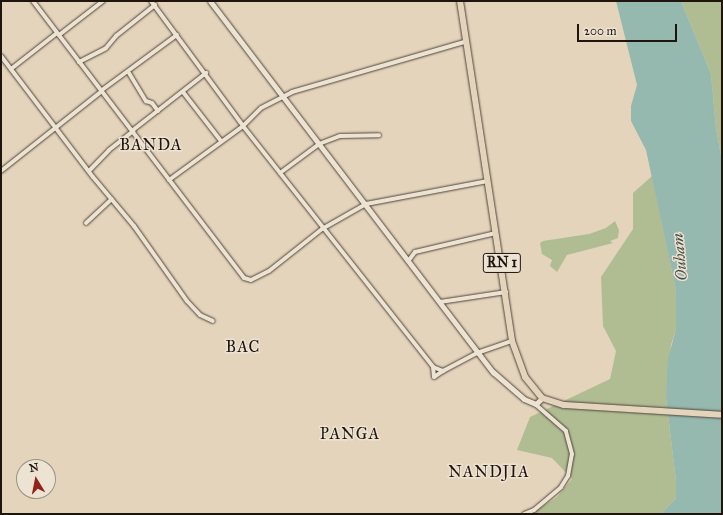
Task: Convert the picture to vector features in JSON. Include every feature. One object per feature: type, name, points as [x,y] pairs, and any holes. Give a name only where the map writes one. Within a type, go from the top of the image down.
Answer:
[{"type":"main road","name":"RN 1","points":[[460,1],[506,292],[512,341],[525,377],[542,398]]},
{"type":"main road","points":[[542,398],[564,405],[722,415]]},
{"type":"street","points":[[33,1],[133,130],[244,278],[251,280],[269,271],[322,229],[366,204],[488,181]]},
{"type":"street","points":[[11,69],[103,1]]},
{"type":"street","points":[[210,1],[403,252],[477,353],[496,376],[516,394],[535,404],[566,431],[572,454],[568,476],[561,487],[534,510],[524,514]]},
{"type":"street","points":[[79,62],[106,48],[116,36],[153,3],[206,73],[243,126],[322,229],[433,367],[443,371]]},
{"type":"street","points":[[1,171],[32,145],[57,129],[102,91],[129,73],[178,35]]},
{"type":"street","points":[[169,180],[243,126],[261,108],[302,88],[467,41]]},
{"type":"street","points":[[1,56],[188,300],[200,315],[213,321]]},
{"type":"street","points":[[129,73],[146,101],[152,103],[158,111]]},
{"type":"street","points":[[88,171],[109,150],[133,130],[206,73]]},
{"type":"street","points":[[183,92],[221,141]]},
{"type":"street","points":[[280,173],[319,144],[340,136],[379,135]]},
{"type":"street","points":[[86,223],[112,199]]},
{"type":"street","points":[[403,252],[415,252],[496,233]]},
{"type":"street","points":[[408,260],[415,252]]},
{"type":"street","points":[[440,302],[506,292]]},
{"type":"street","points":[[433,367],[434,377],[477,353],[512,341]]},
{"type":"street","points":[[535,404],[542,398]]},
{"type":"green space","points":[[681,1],[722,1],[722,161],[716,128],[711,74]]},
{"type":"green space","points":[[652,176],[676,290],[676,329],[671,345],[666,398],[676,481],[676,498],[661,514],[531,514],[557,497],[572,479],[552,458],[517,450],[530,417],[610,379],[616,351],[603,326],[601,277],[633,229],[633,193]]},
{"type":"green space","points":[[615,221],[619,230],[618,238],[610,241],[613,243],[567,255],[557,272],[550,266],[552,260],[542,254],[540,243],[543,241],[589,234],[606,228]]},
{"type":"water","name":"Ouham","points":[[616,1],[681,1],[711,74],[716,128],[722,161],[722,514],[661,514],[676,498],[676,481],[666,398],[668,359],[676,329],[676,290],[646,150],[631,121],[631,106],[637,85]]},
{"type":"district","name":"BANDA","points":[[151,145]]},
{"type":"district","name":"BAC","points":[[243,347]]},
{"type":"district","name":"PANGA","points":[[350,434]]},
{"type":"district","name":"NANDJIA","points":[[489,472]]}]
